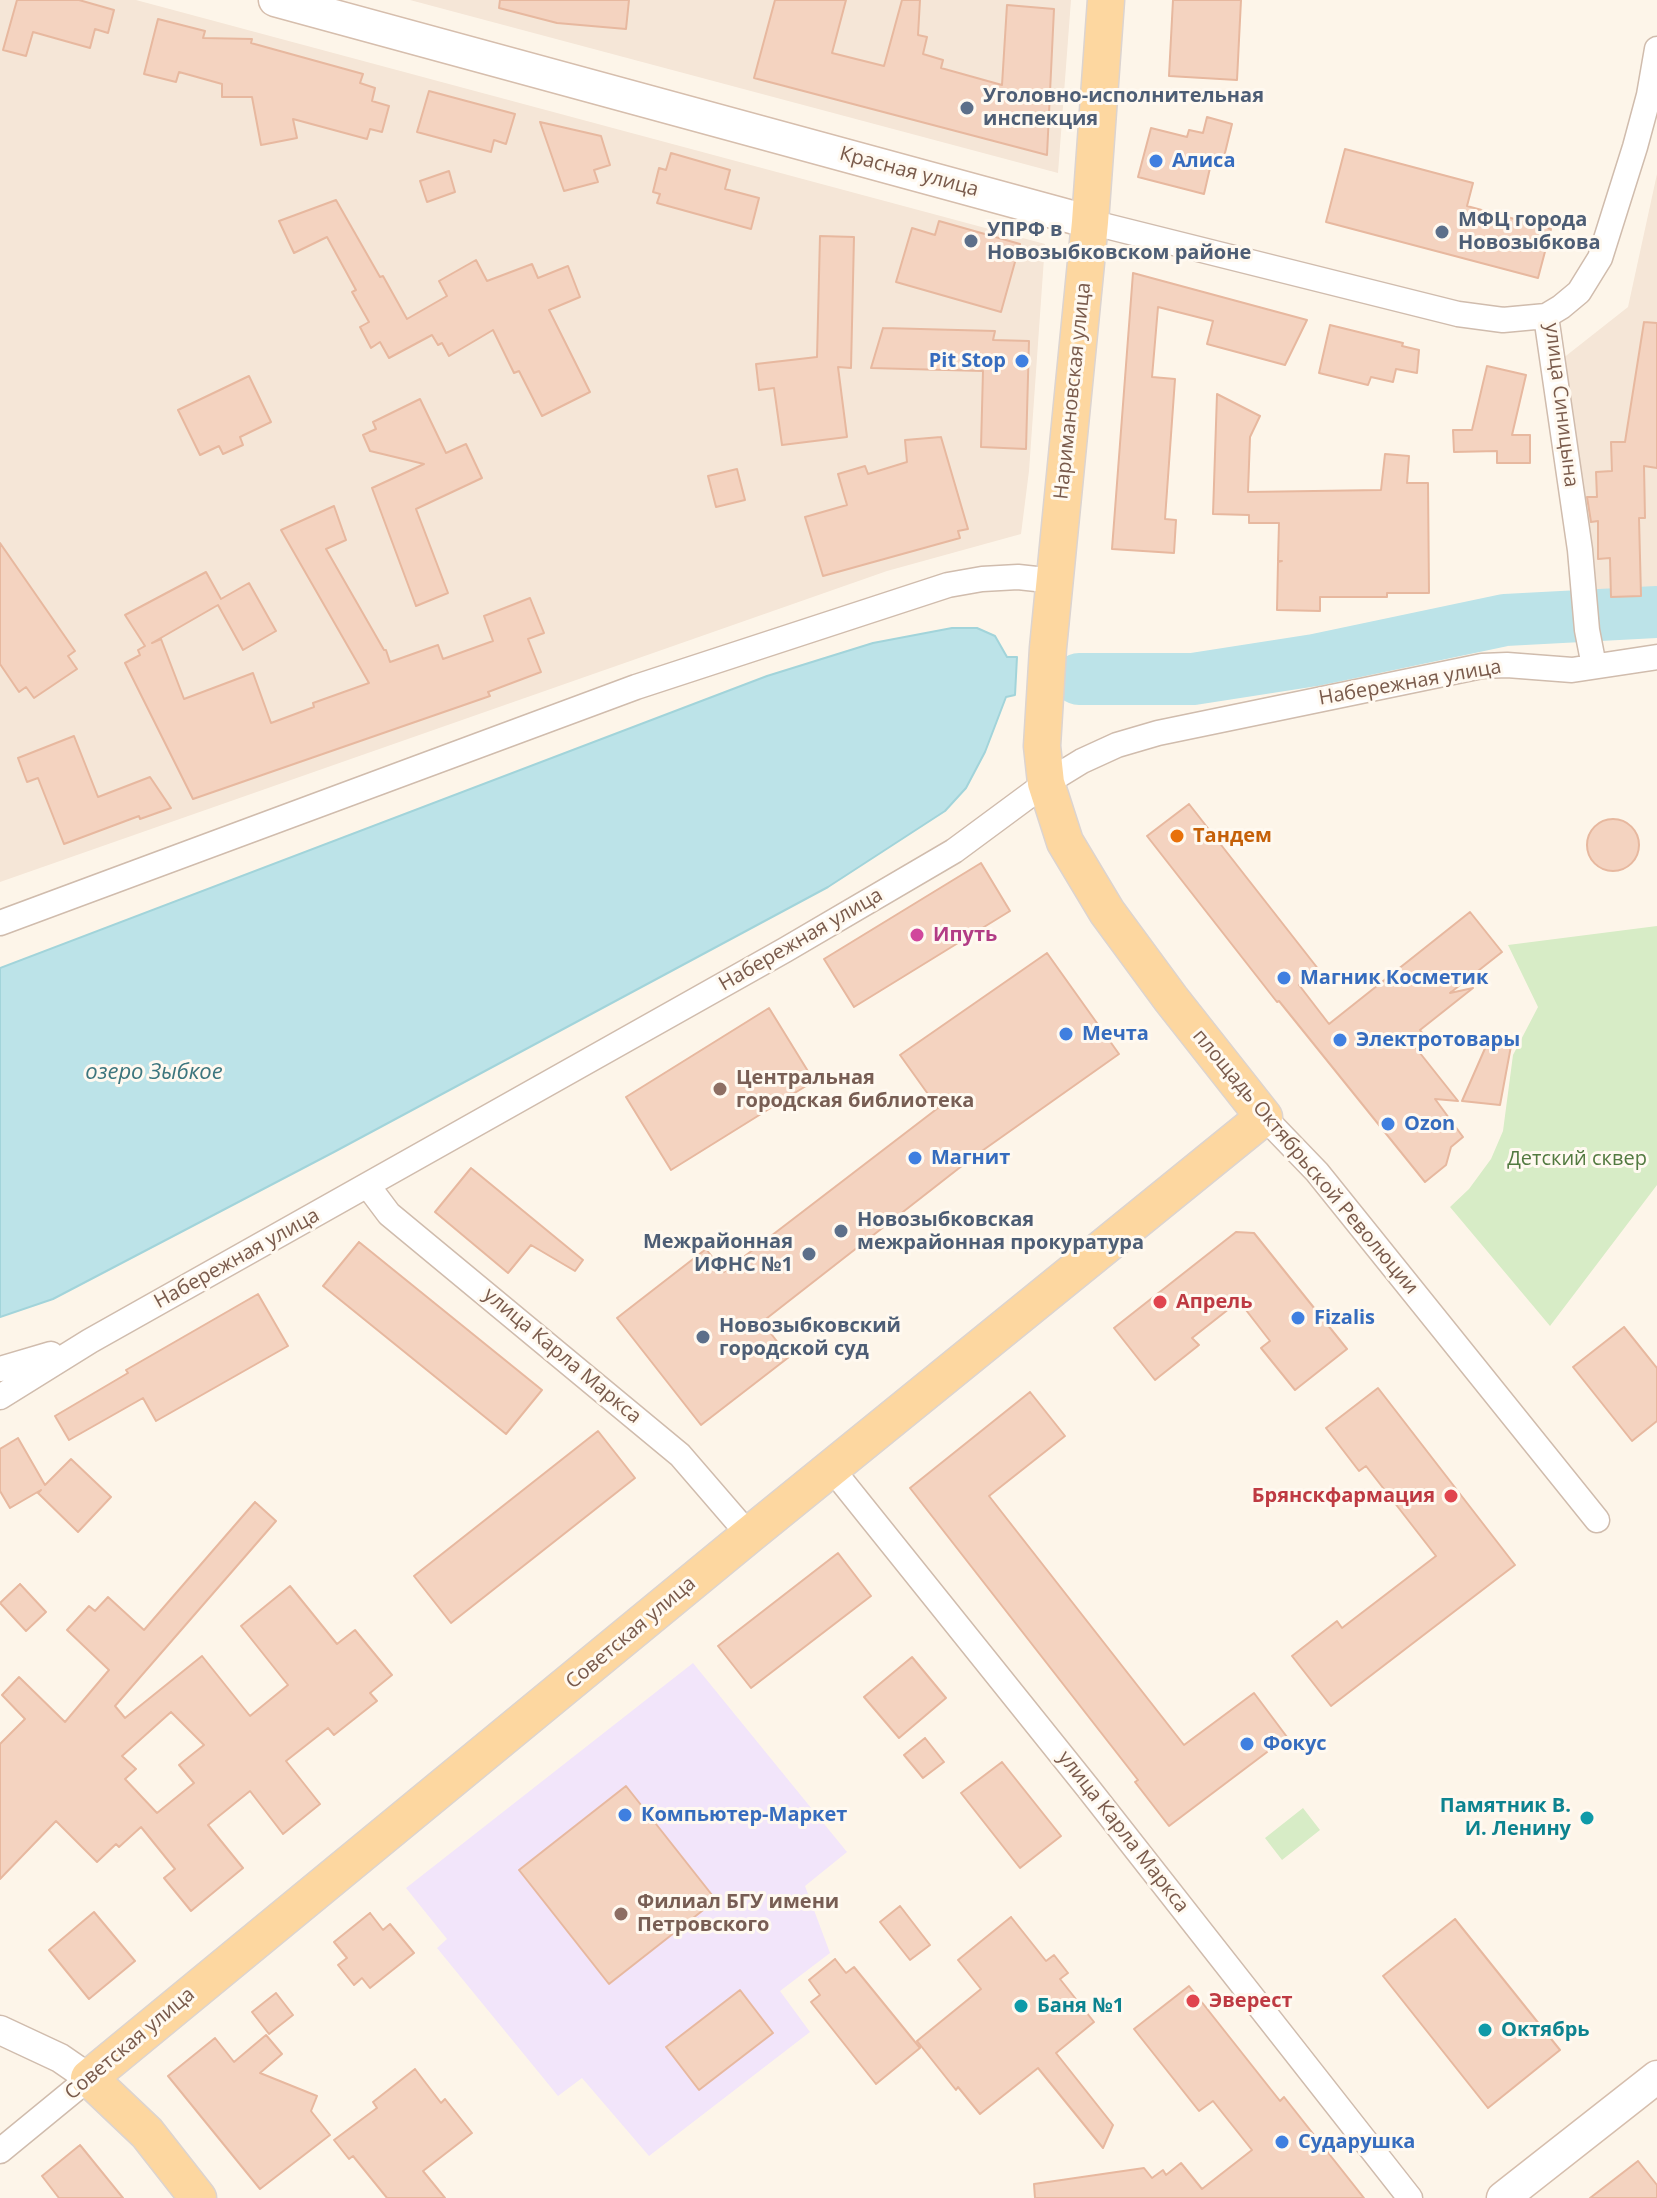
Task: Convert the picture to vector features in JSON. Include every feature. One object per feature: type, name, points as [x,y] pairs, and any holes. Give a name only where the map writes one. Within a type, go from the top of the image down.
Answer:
[{"type":"main road","name":"Красная улица","points":[[275,0],[1090,222]]},
{"type":"main road","name":"Наримановская улица","points":[[1046,783],[1043,717],[1090,222],[1106,0]]},
{"type":"main road","name":"площадь Октябрьской Революции","points":[[1046,783],[1065,842],[1107,912],[1264,1117]]},
{"type":"main road","name":"Советская улица","points":[[89,2078],[749,1535],[1264,1117]]},
{"type":"main road","points":[[1503,2198],[1657,2077]]},
{"type":"main road","points":[[89,2078],[147,2133],[198,2198]]},
{"type":"street","name":"улица Синицына","points":[[1594,666],[1546,316],[1579,292],[1600,258],[1635,147],[1657,49]]},
{"type":"street","name":"Красная улица","points":[[1090,222],[1458,314],[1503,320],[1546,316]]},
{"type":"street","points":[[0,923],[636,687],[904,599],[948,585],[982,579],[1018,577],[1055,581]]},
{"type":"street","name":"Набережная улица","points":[[0,1397],[90,1341],[785,950],[954,851],[1046,783],[1082,761],[1117,745],[1193,725],[1482,666],[1507,665],[1553,670],[1657,657]]},
{"type":"street","name":"площадь Октябрьской Революции","points":[[1264,1117],[1317,1172],[1597,1520]]},
{"type":"street","name":"улица Карла Маркса","points":[[368,1186],[389,1214],[680,1455],[749,1535]]},
{"type":"street","points":[[0,1369],[90,1341]]},
{"type":"street","name":"улица Карла Маркса","points":[[832,1469],[1106,1810],[1410,2198]]},
{"type":"street","points":[[0,2030],[60,2058],[89,2078]]},
{"type":"street","name":"Советская улица","points":[[0,2151],[89,2078]]},
{"type":"shaded area","points":[[0,0],[136,0],[1045,244],[1029,471],[1021,534],[887,571],[0,882]]},
{"type":"shaded area","points":[[410,0],[1071,0],[1058,173]]},
{"type":"shaded area","points":[[1657,174],[1657,599],[1592,601],[1562,359],[1628,307]]},
{"type":"shaded area","name":"Филиал БГУ имени Петровского","points":[[693,1663],[847,1852],[805,1886],[830,1953],[780,1991],[810,2032],[649,2156],[582,2078],[558,2096],[437,1948],[447,1939],[406,1888]]},
{"type":"green space","name":"Детский сквер","points":[[1657,926],[1657,1185],[1550,1326],[1450,1207],[1469,1189],[1491,1159],[1503,1131],[1513,1055],[1538,1007],[1508,945]]},
{"type":"green space","points":[[1303,1808],[1320,1830],[1282,1860],[1265,1838]]},
{"type":"water","name":"озеро Зыбкое","points":[[952,628],[977,628],[995,636],[1007,657],[1017,657],[1015,695],[1006,697],[985,752],[966,788],[945,811],[828,887],[334,1152],[53,1299],[0,1317],[0,968],[767,676],[873,643]]},
{"type":"building","points":[[17,0],[79,0],[114,10],[108,33],[95,29],[90,48],[33,32],[26,56],[3,50]]},
{"type":"building","points":[[500,0],[629,0],[626,29],[557,23],[499,8]]},
{"type":"building","points":[[775,0],[846,0],[832,53],[884,66],[902,0],[920,0],[918,35],[927,37],[923,54],[943,60],[941,68],[1002,85],[1007,5],[1054,9],[1047,155],[754,78]]},
{"type":"building","points":[[1173,0],[1241,0],[1237,80],[1169,76]]},
{"type":"building","points":[[158,19],[205,31],[203,38],[252,39],[251,43],[363,74],[360,83],[375,88],[372,101],[389,106],[382,132],[370,129],[367,139],[293,119],[297,138],[261,145],[252,97],[222,97],[222,84],[179,72],[176,82],[144,74]]},
{"type":"building","points":[[429,91],[515,114],[506,144],[494,140],[491,152],[417,132]]},
{"type":"building","points":[[1207,117],[1232,124],[1224,157],[1213,155],[1204,194],[1138,177],[1151,128],[1187,137],[1189,130],[1203,133]]},
{"type":"building","points":[[540,122],[601,136],[610,165],[594,170],[598,182],[564,191]]},
{"type":"building","points":[[1345,149],[1473,183],[1467,206],[1551,229],[1538,278],[1326,222]]},
{"type":"building","points":[[671,153],[730,170],[725,189],[759,198],[751,229],[657,203],[660,194],[653,192],[659,168],[666,170]]},
{"type":"building","points":[[449,171],[455,192],[427,202],[420,181]]},
{"type":"building","points":[[336,200],[407,319],[447,296],[439,281],[476,260],[487,281],[532,264],[538,278],[568,266],[580,297],[549,310],[590,392],[542,416],[519,371],[514,373],[493,330],[449,356],[442,343],[438,345],[432,335],[389,358],[380,342],[371,348],[360,327],[369,322],[352,292],[356,290],[327,237],[294,253],[279,221]]},
{"type":"building","points":[[939,221],[1020,244],[1001,312],[896,282],[912,228],[935,235]]},
{"type":"building","points":[[820,236],[854,237],[851,368],[838,367],[847,437],[782,445],[774,388],[759,390],[756,364],[817,357]]},
{"type":"building","points":[[1133,273],[1307,320],[1285,365],[1207,344],[1213,321],[1158,307],[1152,377],[1175,379],[1165,519],[1176,520],[1174,553],[1112,549]]},
{"type":"building","points":[[1644,322],[1657,323],[1657,468],[1644,466],[1645,518],[1639,518],[1641,596],[1611,597],[1610,558],[1598,559],[1598,521],[1591,522],[1587,497],[1597,497],[1596,472],[1612,471],[1611,442],[1625,442]]},
{"type":"building","points":[[1330,325],[1403,343],[1402,346],[1419,350],[1417,373],[1396,369],[1393,382],[1371,377],[1368,385],[1319,373]]},
{"type":"building","points":[[883,328],[995,331],[993,340],[1029,341],[1026,449],[981,447],[983,371],[871,368]]},
{"type":"building","points":[[1487,366],[1526,375],[1512,435],[1530,435],[1530,463],[1497,463],[1497,451],[1454,452],[1453,430],[1472,430]]},
{"type":"building","points":[[249,376],[271,422],[240,437],[243,445],[223,454],[219,446],[200,455],[178,410]]},
{"type":"building","points":[[1217,394],[1260,416],[1250,437],[1248,492],[1381,490],[1385,454],[1409,456],[1407,483],[1428,483],[1429,593],[1387,593],[1387,597],[1320,597],[1320,611],[1277,610],[1278,562],[1282,561],[1278,561],[1279,523],[1249,523],[1249,515],[1213,514]]},
{"type":"building","points":[[420,399],[446,453],[466,444],[482,478],[416,509],[448,593],[416,606],[372,488],[424,464],[370,451],[363,435],[376,429],[373,422]]},
{"type":"building","points":[[941,437],[968,529],[958,531],[960,538],[823,576],[805,517],[847,505],[838,474],[865,466],[868,474],[907,462],[905,440]]},
{"type":"building","points":[[737,469],[745,500],[716,507],[708,476]]},
{"type":"building","points":[[334,506],[346,540],[326,549],[386,650],[390,662],[438,645],[443,659],[493,641],[484,616],[530,598],[544,633],[528,639],[541,672],[488,692],[490,696],[193,799],[125,663],[140,655],[138,650],[145,646],[125,615],[206,572],[221,599],[249,583],[276,631],[243,650],[218,605],[152,643],[161,639],[184,699],[253,673],[271,723],[314,707],[313,703],[369,683],[281,530]]},
{"type":"building","points":[[0,543],[75,651],[68,656],[77,669],[34,698],[26,687],[19,692],[0,664]]},
{"type":"building","points":[[74,736],[98,797],[150,777],[171,808],[140,819],[139,816],[64,844],[38,778],[27,782],[18,758]]},
{"type":"building","points":[[1189,804],[1319,970],[1299,985],[1329,1024],[1470,912],[1502,952],[1450,993],[1473,988],[1420,1030],[1423,1034],[1412,1043],[1458,1101],[1435,1099],[1463,1137],[1451,1147],[1446,1165],[1425,1182],[1277,1002],[1147,836]]},
{"type":"building","points":[[1613,819],[1632,826],[1639,845],[1632,864],[1613,871],[1594,864],[1587,845],[1594,826]]},
{"type":"building","name":"Ипуть","points":[[981,863],[1010,911],[854,1007],[824,959]]},
{"type":"building","points":[[1047,953],[1119,1054],[972,1158],[762,1322],[789,1357],[701,1425],[617,1318],[706,1249],[724,1272],[938,1108],[900,1055]]},
{"type":"building","name":"Центральная городская библиотека","points":[[769,1008],[814,1081],[671,1170],[626,1097]]},
{"type":"building","points":[[1490,1037],[1511,1046],[1500,1105],[1462,1101]]},
{"type":"building","points":[[471,1168],[583,1260],[575,1271],[531,1245],[508,1273],[435,1212]]},
{"type":"building","points":[[1236,1232],[1254,1233],[1347,1349],[1295,1390],[1261,1348],[1270,1341],[1239,1301],[1192,1338],[1199,1345],[1155,1380],[1114,1328]]},
{"type":"building","points":[[359,1242],[542,1390],[506,1434],[323,1286]]},
{"type":"building","points":[[258,1294],[288,1346],[156,1421],[143,1398],[69,1440],[55,1416],[128,1373],[126,1370]]},
{"type":"building","points":[[1624,1327],[1657,1368],[1657,1421],[1632,1441],[1573,1367]]},
{"type":"building","points":[[1378,1388],[1515,1565],[1331,1706],[1292,1656],[1337,1621],[1342,1628],[1436,1556],[1366,1466],[1359,1471],[1326,1428]]},
{"type":"building","points":[[1030,1392],[1065,1436],[989,1496],[1184,1745],[1254,1693],[1287,1737],[1169,1826],[1135,1782],[1138,1780],[910,1488]]},
{"type":"building","points":[[598,1431],[635,1478],[451,1623],[414,1576]]},
{"type":"building","points":[[18,1438],[45,1485],[71,1459],[111,1497],[78,1532],[38,1493],[41,1490],[10,1508],[0,1491],[0,1449]]},
{"type":"building","points":[[255,1502],[276,1521],[115,1706],[125,1718],[202,1656],[250,1716],[288,1685],[241,1626],[290,1586],[337,1644],[355,1630],[392,1675],[370,1693],[377,1701],[334,1735],[328,1728],[286,1761],[320,1804],[283,1834],[250,1791],[208,1825],[243,1868],[191,1911],[164,1878],[175,1869],[141,1827],[97,1862],[56,1821],[0,1879],[0,1744],[25,1719],[2,1695],[19,1677],[65,1722],[109,1670],[67,1630],[89,1606],[95,1611],[108,1597],[144,1630]],"holes":[[[171,1712],[204,1745],[179,1765],[194,1783],[157,1813],[125,1779],[136,1769],[122,1756]]]},
{"type":"building","points":[[838,1553],[871,1596],[751,1688],[718,1646]]},
{"type":"building","points":[[20,1584],[46,1612],[26,1631],[0,1603]]},
{"type":"building","points":[[912,1657],[946,1698],[899,1738],[864,1697]]},
{"type":"building","points":[[925,1738],[944,1762],[923,1778],[904,1755]]},
{"type":"building","points":[[1002,1762],[1061,1836],[1020,1868],[961,1793]]},
{"type":"building","points":[[626,1786],[716,1900],[609,1984],[519,1870]]},
{"type":"building","points":[[900,1906],[930,1945],[910,1960],[880,1922]]},
{"type":"building","points":[[94,1912],[135,1961],[89,1999],[49,1950]]},
{"type":"building","points":[[370,1913],[383,1930],[390,1924],[414,1953],[370,1988],[362,1978],[354,1985],[338,1965],[347,1958],[334,1942]]},
{"type":"building","name":"Баня №1","points":[[1011,1917],[1046,1961],[1054,1955],[1068,1973],[1060,1979],[1094,2022],[1056,2053],[1113,2125],[1103,2148],[1038,2068],[980,2114],[958,2087],[956,2090],[917,2041],[981,1989],[958,1960]]},
{"type":"building","points":[[1455,1919],[1560,2050],[1488,2108],[1383,1976]]},
{"type":"building","points":[[835,1959],[846,1973],[854,1967],[920,2048],[876,2084],[811,2002],[820,1995],[809,1980]]},
{"type":"building","points":[[1189,1986],[1280,2101],[1284,2097],[1364,2198],[1035,2198],[1034,2184],[1144,2168],[1152,2178],[1163,2170],[1166,2175],[1181,2163],[1202,2189],[1252,2150],[1213,2101],[1199,2111],[1134,2029]]},
{"type":"building","points":[[740,1990],[773,2033],[699,2090],[666,2047]]},
{"type":"building","points":[[276,1993],[293,2015],[269,2034],[252,2012]]},
{"type":"building","points":[[266,2035],[282,2054],[260,2073],[317,2096],[311,2111],[330,2135],[260,2189],[168,2076],[215,2038],[234,2062]]},
{"type":"building","points":[[415,2069],[441,2103],[445,2099],[472,2133],[423,2171],[445,2198],[387,2198],[353,2156],[349,2159],[334,2140],[377,2108],[373,2102]]},
{"type":"building","points":[[80,2145],[123,2198],[59,2198],[42,2176]]},
{"type":"building","points":[[1638,2161],[1657,2185],[1657,2198],[1590,2198]]},
{"type":"waterway","points":[[1079,679],[1193,679],[1315,660],[1505,620],[1657,612]]},
{"type":"place","name":"Уголовно-исполнительная инспекция","points":[[967,108]]},
{"type":"place","name":"Алиса","points":[[1156,161]]},
{"type":"place","name":"МФЦ города Новозыбкова","points":[[1442,232]]},
{"type":"place","name":"УПРФ в Новозыбковском районе","points":[[971,241]]},
{"type":"place","name":"Pit Stop","points":[[1022,361]]},
{"type":"place","name":"Тандем","points":[[1177,836]]},
{"type":"place","name":"Ипуть","points":[[917,935]]},
{"type":"place","name":"Магник Косметик","points":[[1284,978]]},
{"type":"place","name":"Мечта","points":[[1066,1034]]},
{"type":"place","name":"Электротовары","points":[[1340,1040]]},
{"type":"place","name":"Центральная городская библиотека","points":[[720,1089]]},
{"type":"place","name":"Ozon","points":[[1388,1124]]},
{"type":"place","name":"Магнит","points":[[915,1158]]},
{"type":"place","name":"Новозыбковская межрайонная прокуратура","points":[[841,1231]]},
{"type":"place","name":"Межрайонная ИФНС №1","points":[[809,1254]]},
{"type":"place","name":"Апрель","points":[[1160,1302]]},
{"type":"place","name":"Fizalis","points":[[1298,1318]]},
{"type":"place","name":"Новозыбковский городской суд","points":[[703,1337]]},
{"type":"place","name":"Брянскфармация","points":[[1451,1496]]},
{"type":"place","name":"Фокус","points":[[1247,1744]]},
{"type":"place","name":"Компьютер-Маркет","points":[[625,1815]]},
{"type":"place","name":"Памятник В. И. Ленину","points":[[1587,1818]]},
{"type":"place","name":"Филиал БГУ имени Петровского","points":[[621,1914]]},
{"type":"place","name":"Эверест","points":[[1193,2001]]},
{"type":"place","name":"Баня №1","points":[[1021,2006]]},
{"type":"place","name":"Октябрь","points":[[1485,2030]]},
{"type":"place","name":"Сударушка","points":[[1282,2142]]}]
